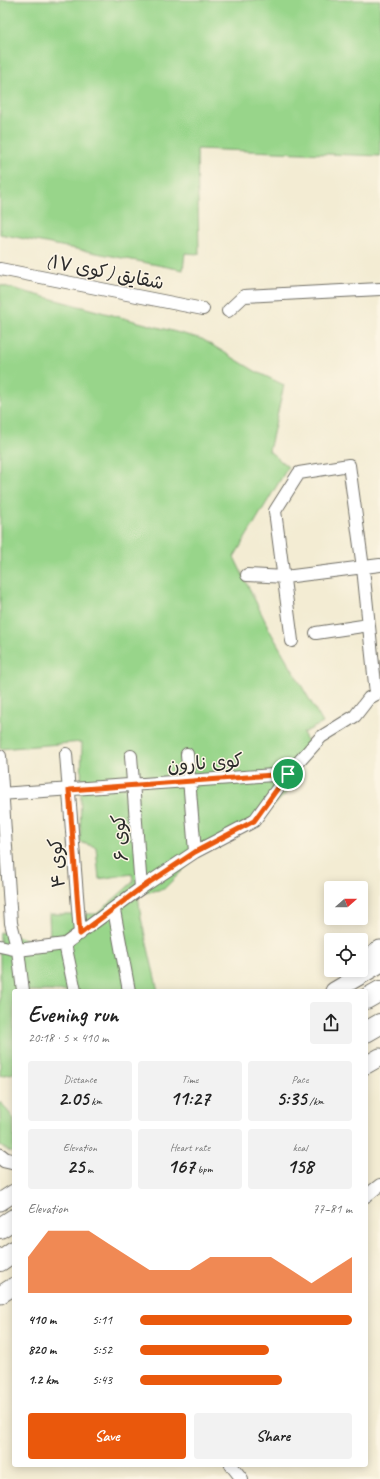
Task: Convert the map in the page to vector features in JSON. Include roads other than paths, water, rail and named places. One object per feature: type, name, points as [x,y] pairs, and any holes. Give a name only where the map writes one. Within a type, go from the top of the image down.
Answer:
[{"type":"highway","points":[[368,998],[380,991]]},
{"type":"highway","points":[[368,1031],[380,1024]]},
{"type":"highway","points":[[0,1228],[12,1220]]},
{"type":"highway","points":[[0,1261],[12,1252]]},
{"type":"main road","points":[[368,959],[380,949]]},
{"type":"main road","points":[[336,989],[380,964]]},
{"type":"main road","points":[[335,989],[348,977]]},
{"type":"main road","points":[[368,1064],[380,1057]]},
{"type":"main road","points":[[0,1202],[12,1194]]},
{"type":"main road","points":[[0,1295],[12,1287]]},
{"type":"street","name":"شقایق (کوی ۱۷)","points":[[0,269],[203,309]]},
{"type":"street","points":[[228,311],[244,296],[380,289]]},
{"type":"street","points":[[0,946],[18,950],[65,944],[114,910],[141,888],[195,852],[254,821],[288,774],[321,737],[356,716],[369,698],[378,693],[349,465],[299,473],[275,511],[285,577],[292,641]]},
{"type":"street","points":[[247,576],[285,577],[380,565]]},
{"type":"street","points":[[316,633],[369,625]]},
{"type":"street","name":"کوی ۴","points":[[66,754],[80,934]]},
{"type":"street","points":[[187,754],[195,852]]},
{"type":"street","points":[[0,756],[1,794],[11,922],[18,950],[24,989]]},
{"type":"street","name":"کوی ۶","points":[[130,756],[141,888]]},
{"type":"street","name":"کوی نارون","points":[[1,794],[288,774]]},
{"type":"street","points":[[114,910],[129,989]]},
{"type":"street","points":[[65,944],[75,989]]},
{"type":"street","points":[[368,1195],[380,1186]]},
{"type":"street","points":[[233,1467],[242,1479]]}]
